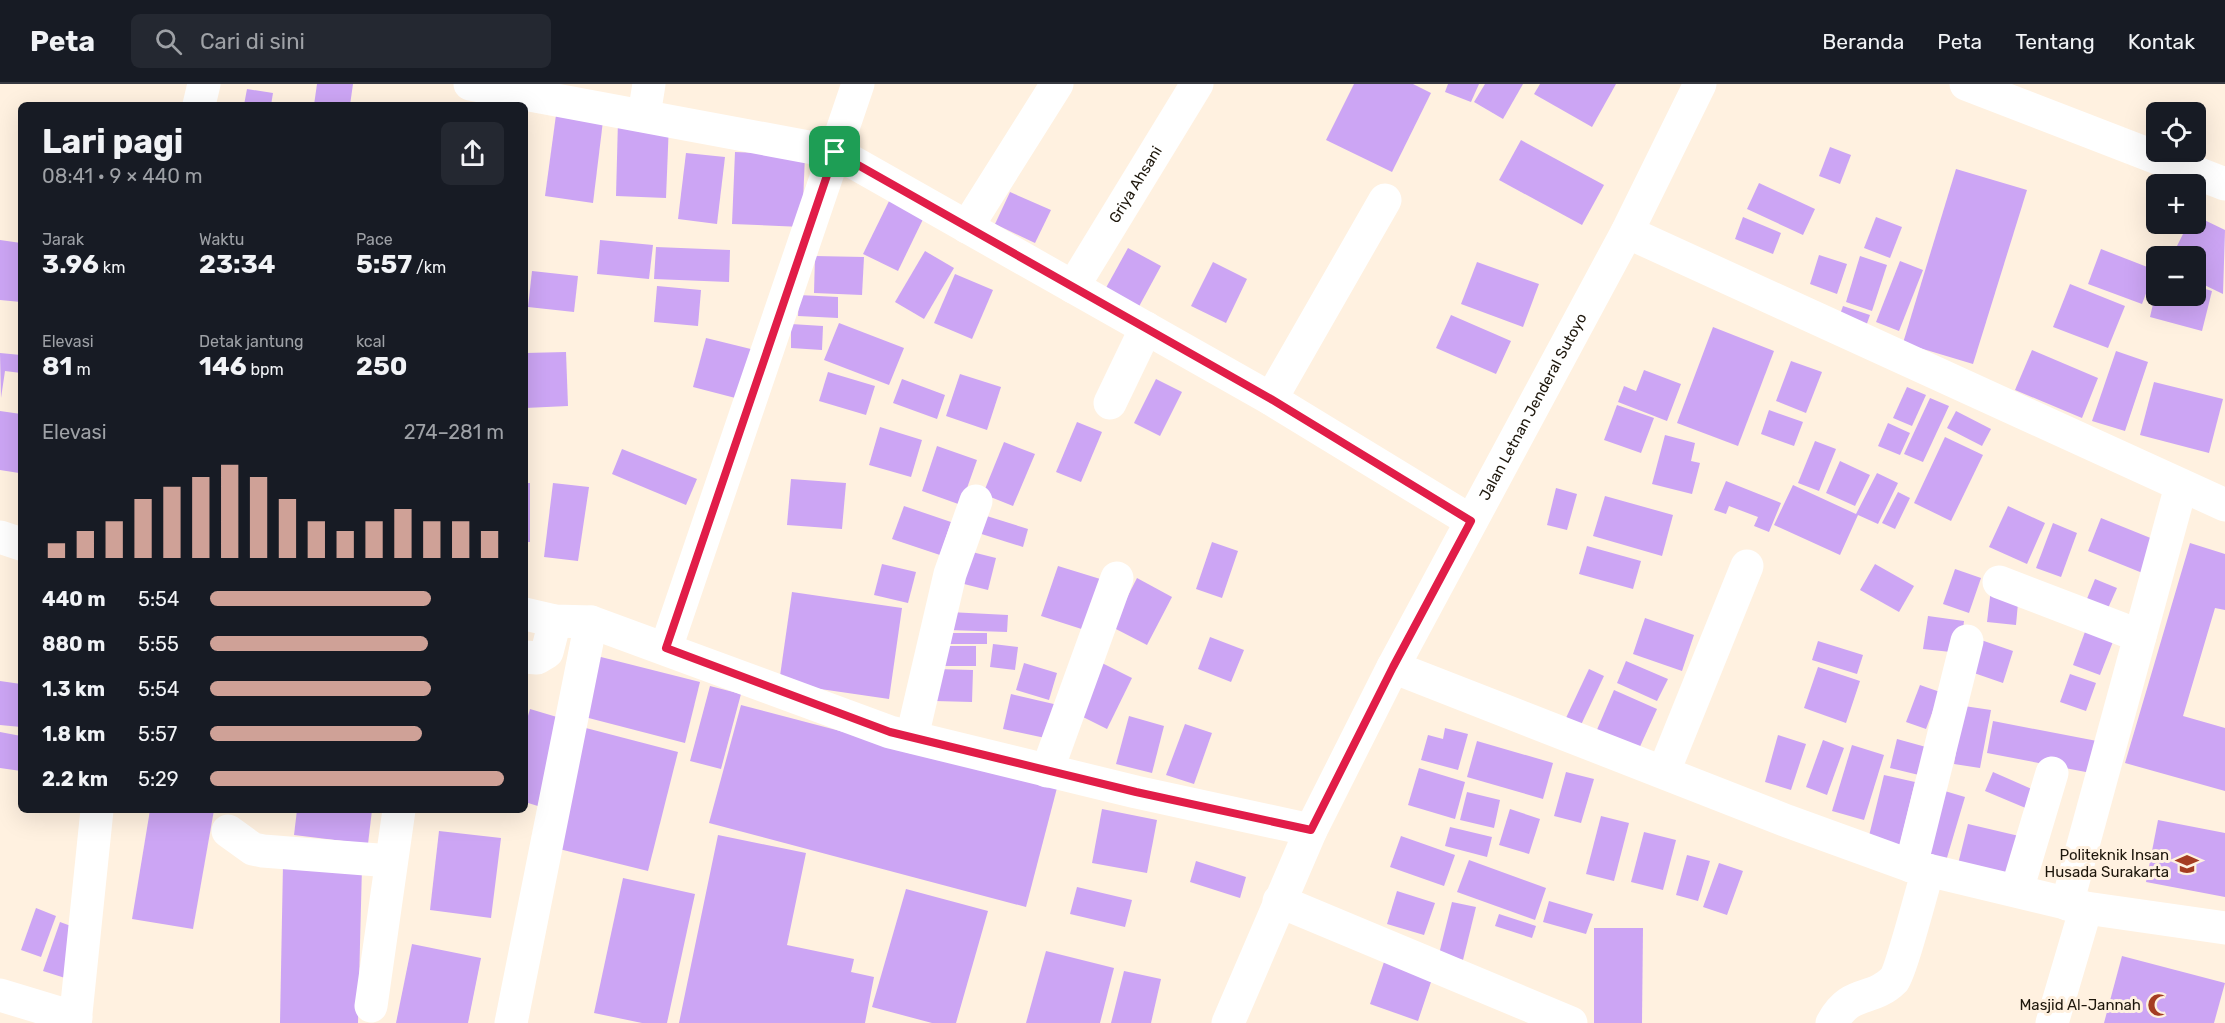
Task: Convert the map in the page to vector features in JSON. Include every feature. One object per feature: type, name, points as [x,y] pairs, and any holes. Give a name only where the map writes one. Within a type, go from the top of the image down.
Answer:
[{"type":"main road","points":[[200,102],[204,84]]},
{"type":"main road","points":[[470,84],[520,94],[646,99],[835,152],[1271,399],[1471,521]]},
{"type":"main road","points":[[666,648],[858,84]]},
{"type":"main road","points":[[967,227],[1057,84]]},
{"type":"main road","name":"Griya Ahsani","points":[[1073,287],[1197,84]]},
{"type":"main road","name":"Jalan Letnan Jenderal Sutoyo","points":[[1228,1023],[1311,830],[1393,667],[1627,232],[1700,84]]},
{"type":"main road","points":[[1966,84],[2225,184]]},
{"type":"main road","points":[[1271,399],[1385,200]]},
{"type":"main road","points":[[1627,232],[2225,505]]},
{"type":"main road","points":[[1110,403],[1146,328]]},
{"type":"main road","points":[[2052,1023],[2076,906],[2140,636],[2181,486]]},
{"type":"main road","points":[[912,737],[950,574],[976,501]]},
{"type":"main road","points":[[0,537],[18,543]]},
{"type":"main road","points":[[1664,771],[1747,566]]},
{"type":"main road","points":[[1047,771],[1117,578]]},
{"type":"main road","points":[[1999,582],[2140,636]]},
{"type":"main road","points":[[528,657],[537,658],[546,652],[540,617],[591,622],[666,648],[815,706],[912,737],[1047,771],[1311,830]]},
{"type":"main road","points":[[511,1023],[591,622]]},
{"type":"main road","points":[[1832,1023],[1839,1009],[1852,999],[1879,991],[1896,978],[1967,641]]},
{"type":"main road","points":[[1393,667],[1787,821],[1920,868],[2076,906],[2225,928]]},
{"type":"main road","points":[[2017,890],[2052,773]]},
{"type":"main road","points":[[0,995],[76,1020],[97,813]]},
{"type":"main road","points":[[371,1006],[399,813]]},
{"type":"main road","points":[[228,831],[253,849],[263,851],[391,861]]},
{"type":"main road","points":[[1279,901],[1571,1023]]},
{"type":"building","points":[[317,84],[353,84],[350,102],[314,102]]},
{"type":"building","points":[[1354,84],[1413,84],[1431,93],[1392,172],[1326,140]]},
{"type":"building","points":[[1448,84],[1479,84],[1471,102],[1445,92]]},
{"type":"building","points":[[1485,84],[1523,84],[1503,119],[1474,102]]},
{"type":"building","points":[[1540,84],[1616,84],[1592,127],[1534,94]]},
{"type":"building","points":[[247,89],[273,93],[272,102],[245,102]]},
{"type":"building","points":[[556,115],[603,121],[593,203],[545,196]]},
{"type":"building","points":[[618,120],[669,123],[666,198],[616,196]]},
{"type":"building","points":[[1521,140],[1604,185],[1582,225],[1499,180]]},
{"type":"building","points":[[1830,147],[1851,155],[1840,184],[1819,176]]},
{"type":"building","points":[[735,152],[805,155],[802,227],[732,224]]},
{"type":"building","points":[[686,153],[725,157],[717,224],[678,219]]},
{"type":"building","points":[[1956,169],[2027,190],[1973,364],[1903,343]]},
{"type":"building","points":[[1759,183],[1815,209],[1803,235],[1747,209]]},
{"type":"building","points":[[1010,192],[1051,210],[1035,243],[995,224]]},
{"type":"building","points":[[892,195],[927,211],[898,271],[863,254]]},
{"type":"building","points":[[1743,217],[1781,233],[1773,254],[1735,239]]},
{"type":"building","points":[[1876,217],[1902,227],[1890,258],[1864,248]]},
{"type":"building","points":[[2206,221],[2225,230],[2223,294],[2206,286],[2206,246],[2177,246],[2183,234],[2206,234]]},
{"type":"building","points":[[0,240],[18,243],[18,302],[0,300]]},
{"type":"building","points":[[600,240],[653,245],[649,279],[597,274]]},
{"type":"building","points":[[656,247],[730,250],[729,282],[654,279]]},
{"type":"building","points":[[1128,248],[1161,266],[1136,312],[1102,295]]},
{"type":"building","points":[[2101,249],[2146,266],[2146,294],[2142,304],[2088,284]]},
{"type":"building","points":[[925,251],[954,268],[924,319],[895,302]]},
{"type":"building","points":[[1819,255],[1847,264],[1837,294],[1810,284]]},
{"type":"building","points":[[815,256],[864,257],[862,295],[814,293]]},
{"type":"building","points":[[1860,256],[1887,265],[1872,311],[1846,302]]},
{"type":"building","points":[[1900,261],[1923,270],[1899,331],[1876,322]]},
{"type":"building","points":[[1213,262],[1247,279],[1226,323],[1191,306]]},
{"type":"building","points":[[1477,262],[1539,284],[1523,327],[1461,304]]},
{"type":"building","points":[[532,271],[578,276],[574,312],[528,307]]},
{"type":"building","points":[[955,274],[993,290],[972,339],[934,323]]},
{"type":"building","points":[[2070,284],[2125,306],[2108,348],[2053,327]]},
{"type":"building","points":[[657,286],[701,290],[698,326],[654,322]]},
{"type":"building","points":[[2206,289],[2212,291],[2202,331],[2150,317],[2153,306],[2206,306]]},
{"type":"building","points":[[799,295],[838,297],[838,318],[798,316]]},
{"type":"building","points":[[1843,306],[1870,315],[1864,332],[1837,323]]},
{"type":"building","points":[[1451,315],[1511,341],[1496,374],[1436,348]]},
{"type":"building","points":[[839,323],[904,348],[889,385],[824,360]]},
{"type":"building","points":[[791,324],[823,326],[822,350],[791,348]]},
{"type":"building","points":[[1713,327],[1774,351],[1738,446],[1677,423]]},
{"type":"building","points":[[706,338],[759,351],[747,401],[693,387]]},
{"type":"building","points":[[2032,350],[2098,378],[2082,418],[2015,390]]},
{"type":"building","points":[[2116,351],[2148,362],[2125,431],[2092,421]]},
{"type":"building","points":[[566,352],[568,406],[528,408],[528,353]]},
{"type":"building","points":[[0,353],[18,355],[18,373],[5,371],[1,398]]},
{"type":"building","points":[[1791,361],[1822,372],[1806,413],[1776,401]]},
{"type":"building","points":[[1644,370],[1681,384],[1667,421],[1618,402],[1624,386],[1636,391]]},
{"type":"building","points":[[828,372],[875,386],[866,415],[819,401]]},
{"type":"building","points":[[960,374],[1001,387],[987,430],[946,416]]},
{"type":"building","points":[[902,379],[945,395],[937,419],[893,403]]},
{"type":"building","points":[[1156,379],[1182,392],[1160,436],[1134,423]]},
{"type":"building","points":[[2154,382],[2223,399],[2209,453],[2140,435]]},
{"type":"building","points":[[1907,387],[1926,395],[1912,426],[1893,418]]},
{"type":"building","points":[[1930,398],[1949,406],[1923,462],[1904,454]]},
{"type":"building","points":[[1617,405],[1654,418],[1641,453],[1604,440]]},
{"type":"building","points":[[1769,410],[1803,422],[1794,446],[1761,434]]},
{"type":"building","points":[[0,411],[18,414],[18,473],[0,470]]},
{"type":"building","points":[[1956,411],[1991,429],[1982,446],[1947,428]]},
{"type":"building","points":[[1077,422],[1102,432],[1081,482],[1056,472]]},
{"type":"building","points":[[1888,423],[1910,433],[1900,455],[1878,446]]},
{"type":"building","points":[[880,427],[922,440],[911,477],[869,465]]},
{"type":"building","points":[[1665,435],[1695,443],[1691,461],[1700,463],[1692,494],[1652,484]]},
{"type":"building","points":[[1945,437],[1983,455],[1951,521],[1914,503]]},
{"type":"building","points":[[1815,441],[1836,449],[1819,491],[1798,483]]},
{"type":"building","points":[[1004,442],[1035,454],[1013,506],[983,494]]},
{"type":"building","points":[[937,446],[977,460],[961,505],[922,491]]},
{"type":"building","points":[[622,449],[697,479],[686,505],[612,474]]},
{"type":"building","points":[[1840,461],[1870,475],[1855,506],[1826,493]]},
{"type":"building","points":[[1877,473],[1898,483],[1878,524],[1858,515],[1840,555],[1774,525],[1793,485],[1856,514]]},
{"type":"building","points":[[791,479],[846,483],[842,529],[787,525]]},
{"type":"building","points":[[1726,481],[1781,503],[1769,532],[1754,526],[1758,517],[1729,506],[1726,514],[1714,510]]},
{"type":"building","points":[[528,483],[530,483],[530,542],[528,542]]},
{"type":"building","points":[[553,483],[589,487],[578,561],[544,557]]},
{"type":"building","points":[[1556,488],[1577,494],[1567,530],[1547,525]]},
{"type":"building","points":[[1898,492],[1910,498],[1895,529],[1882,523]]},
{"type":"building","points":[[1605,496],[1673,515],[1662,556],[1593,536]]},
{"type":"building","points":[[904,506],[951,522],[940,555],[892,539]]},
{"type":"building","points":[[2008,506],[2045,523],[2027,564],[1989,547]]},
{"type":"building","points":[[977,513],[1028,529],[1023,547],[972,531]]},
{"type":"building","points":[[2101,518],[2158,541],[2145,574],[2088,551]]},
{"type":"building","points":[[2053,523],[2077,533],[2061,577],[2036,568]]},
{"type":"building","points":[[1212,542],[1238,551],[1222,598],[1196,589]]},
{"type":"building","points":[[2190,543],[2225,554],[2225,610],[2215,608],[2183,716],[2225,728],[2225,791],[2125,763]]},
{"type":"building","points":[[1587,546],[1641,561],[1633,589],[1579,574]]},
{"type":"building","points":[[964,550],[996,558],[988,590],[956,582]]},
{"type":"building","points":[[882,564],[916,572],[908,603],[874,595]]},
{"type":"building","points":[[1875,564],[1914,586],[1899,612],[1860,590]]},
{"type":"building","points":[[1058,566],[1110,582],[1094,633],[1041,616]]},
{"type":"building","points":[[1955,569],[1981,578],[1969,613],[1943,604]]},
{"type":"building","points":[[1137,578],[1172,597],[1147,645],[1112,627]]},
{"type":"building","points":[[2095,579],[2117,588],[2105,615],[2084,606]]},
{"type":"building","points":[[1991,589],[2019,592],[2016,625],[1987,622]]},
{"type":"building","points":[[792,592],[902,608],[889,699],[779,683]]},
{"type":"building","points":[[949,612],[1008,615],[1007,632],[948,630]]},
{"type":"building","points":[[1928,616],[1964,621],[1960,653],[1923,649]]},
{"type":"building","points":[[1645,618],[1694,635],[1682,671],[1633,654]]},
{"type":"building","points":[[2086,629],[2114,639],[2100,675],[2073,665]]},
{"type":"building","points":[[944,633],[987,633],[987,644],[944,644]]},
{"type":"building","points":[[1210,637],[1244,650],[1231,682],[1198,669]]},
{"type":"building","points":[[1981,640],[2013,651],[2003,683],[1971,672]]},
{"type":"building","points":[[1818,641],[1863,655],[1857,674],[1812,660]]},
{"type":"building","points":[[993,644],[1018,647],[1015,670],[990,667]]},
{"type":"building","points":[[941,646],[976,646],[976,666],[941,666]]},
{"type":"building","points":[[593,655],[700,682],[685,743],[577,715]]},
{"type":"building","points":[[1098,661],[1132,678],[1107,729],[1073,712]]},
{"type":"building","points":[[1626,661],[1668,679],[1657,701],[1617,683]]},
{"type":"building","points":[[1024,663],[1057,673],[1049,700],[1016,690]]},
{"type":"building","points":[[1818,667],[1860,681],[1846,723],[1804,708]]},
{"type":"building","points":[[936,669],[973,670],[972,702],[935,701]]},
{"type":"building","points":[[1589,669],[1604,676],[1580,727],[1565,720]]},
{"type":"building","points":[[2070,674],[2096,683],[2086,711],[2060,702]]},
{"type":"building","points":[[0,681],[18,684],[18,727],[0,725]]},
{"type":"building","points":[[1920,685],[1940,692],[1926,729],[1906,722]]},
{"type":"building","points":[[710,686],[741,694],[721,769],[690,761]]},
{"type":"building","points":[[1614,690],[1657,709],[1638,751],[1596,732]]},
{"type":"building","points":[[1011,694],[1058,705],[1050,739],[1003,729]]},
{"type":"building","points":[[741,705],[1057,788],[1026,907],[709,823]]},
{"type":"building","points":[[1964,706],[1991,710],[1980,768],[1954,764]]},
{"type":"building","points":[[530,709],[567,720],[541,807],[528,803],[528,716]]},
{"type":"building","points":[[1129,716],[1164,726],[1152,773],[1116,764]]},
{"type":"building","points":[[1993,721],[2097,741],[2091,773],[1987,753]]},
{"type":"building","points":[[1185,724],[1212,733],[1194,784],[1166,775]]},
{"type":"building","points":[[582,727],[678,752],[648,871],[551,847]]},
{"type":"building","points":[[1445,728],[1468,734],[1458,770],[1421,760],[1428,735],[1443,739]]},
{"type":"building","points":[[0,732],[18,735],[18,771],[0,768]]},
{"type":"building","points":[[1778,735],[1806,744],[1791,790],[1765,782]]},
{"type":"building","points":[[1897,739],[1926,747],[1919,775],[1890,768]]},
{"type":"building","points":[[1823,740],[1844,748],[1827,795],[1806,787]]},
{"type":"building","points":[[1477,741],[1553,763],[1543,799],[1467,777]]},
{"type":"building","points":[[1852,745],[1884,755],[1864,820],[1832,811]]},
{"type":"building","points":[[1419,768],[1465,782],[1455,819],[1408,805]]},
{"type":"building","points":[[1566,772],[1594,779],[1581,823],[1554,816]]},
{"type":"building","points":[[1993,772],[2036,791],[2028,809],[1985,791]]},
{"type":"building","points":[[1884,775],[1915,782],[1898,852],[1867,844]]},
{"type":"building","points":[[1938,789],[1965,797],[1946,861],[1920,853]]},
{"type":"building","points":[[1467,792],[1500,800],[1494,828],[1460,820]]},
{"type":"building","points":[[1102,809],[1157,820],[1147,873],[1092,863]]},
{"type":"building","points":[[1510,809],[1540,819],[1529,854],[1499,845]]},
{"type":"building","points":[[150,813],[213,813],[193,929],[132,919]]},
{"type":"building","points":[[297,813],[372,813],[368,844],[294,835]]},
{"type":"building","points":[[1601,816],[1629,823],[1614,881],[1586,874]]},
{"type":"building","points":[[2158,820],[2225,833],[2225,897],[2146,882]]},
{"type":"building","points":[[1968,824],[2019,836],[2008,877],[1958,864]]},
{"type":"building","points":[[1450,827],[1492,837],[1487,857],[1445,846]]},
{"type":"building","points":[[439,831],[501,838],[491,918],[430,910]]},
{"type":"building","points":[[1644,832],[1676,840],[1663,890],[1631,882]]},
{"type":"building","points":[[718,835],[806,853],[787,945],[854,959],[851,972],[874,977],[865,1023],[679,1023]]},
{"type":"building","points":[[1401,836],[1455,855],[1444,886],[1390,867]]},
{"type":"building","points":[[1687,855],[1710,861],[1698,901],[1676,895]]},
{"type":"building","points":[[1469,860],[1546,888],[1535,920],[1457,892]]},
{"type":"building","points":[[1196,861],[1246,877],[1240,898],[1190,882]]},
{"type":"building","points":[[1719,863],[1743,871],[1727,915],[1703,907]]},
{"type":"building","points":[[283,864],[362,866],[358,1023],[280,1023]]},
{"type":"building","points":[[623,878],[695,894],[667,1023],[642,1023],[594,1013]]},
{"type":"building","points":[[1077,887],[1132,900],[1125,927],[1070,914]]},
{"type":"building","points":[[906,889],[988,911],[956,1023],[932,1023],[872,1007]]},
{"type":"building","points":[[1397,891],[1435,903],[1424,935],[1387,924]]},
{"type":"building","points":[[1549,901],[1593,914],[1586,934],[1543,922]]},
{"type":"building","points":[[1452,902],[1476,907],[1463,960],[1439,954]]},
{"type":"building","points":[[36,908],[56,916],[41,957],[21,950]]},
{"type":"building","points":[[1499,914],[1536,926],[1532,938],[1495,926]]},
{"type":"building","points":[[60,922],[82,930],[65,978],[43,971]]},
{"type":"building","points":[[1594,928],[1643,928],[1642,1023],[1594,1023]]},
{"type":"building","points":[[412,944],[481,958],[468,1023],[396,1023]]},
{"type":"building","points":[[1046,951],[1114,968],[1100,1023],[1026,1023]]},
{"type":"building","points":[[2122,956],[2225,983],[2214,1023],[2104,1023]]},
{"type":"building","points":[[1385,959],[1433,976],[1418,1021],[1370,1004]]},
{"type":"building","points":[[1124,971],[1161,979],[1151,1023],[1111,1023]]},
{"type":"place","name":"Politeknik Insan Husada Surakarta","points":[[2187,864]]},
{"type":"place","name":"Masjid Al-Jannah","points":[[2159,1005]]},
{"type":"route","points":[[835,152],[1271,399],[1471,521],[1393,667],[1311,830],[1136,792],[890,732],[815,706],[666,648],[835,152]]}]
